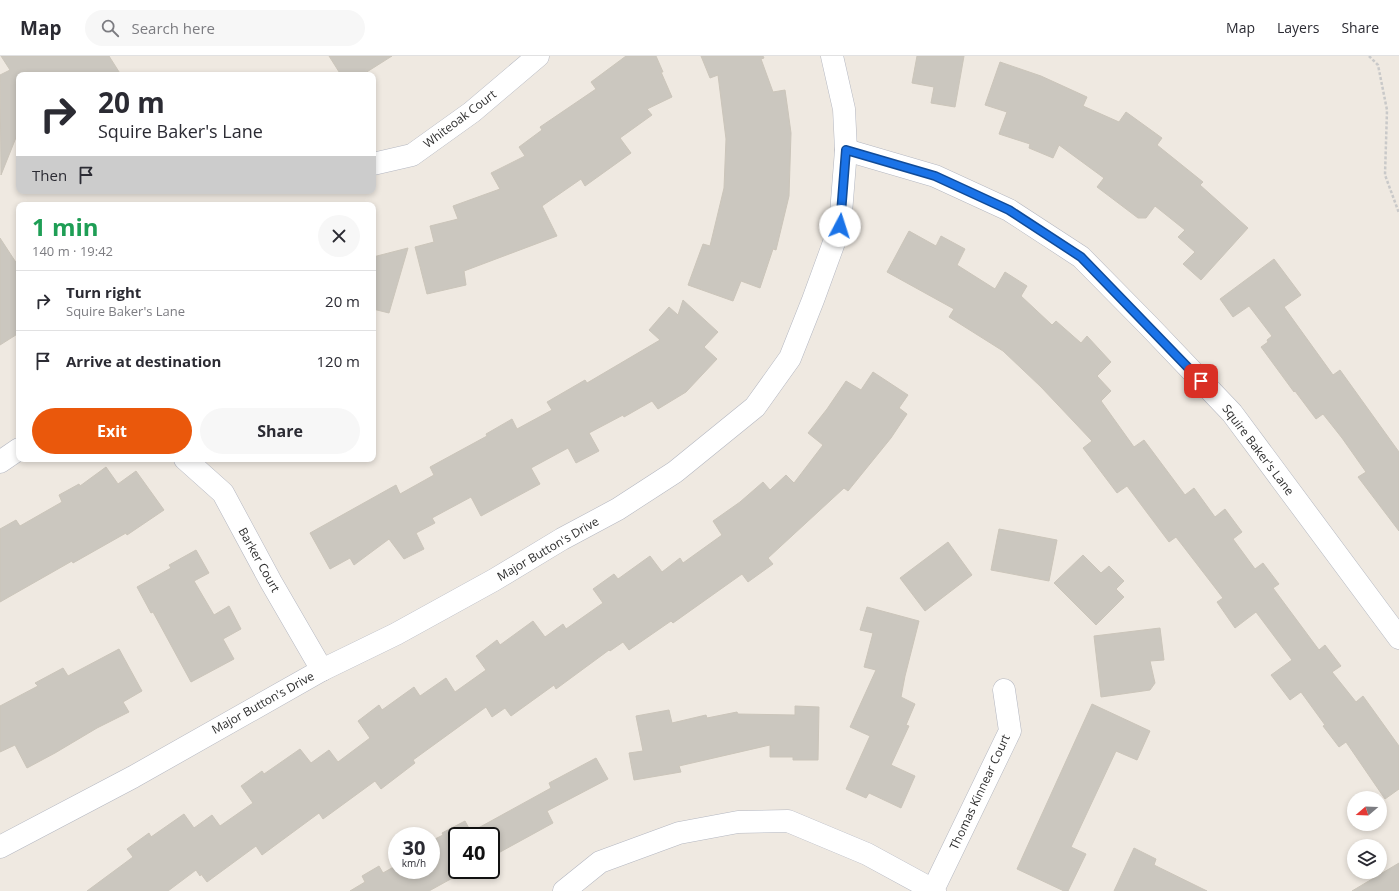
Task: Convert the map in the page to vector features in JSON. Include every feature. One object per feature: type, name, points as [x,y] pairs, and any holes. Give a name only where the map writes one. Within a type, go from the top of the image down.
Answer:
[{"type":"street","name":"Whiteoak Court","points":[[376,163],[412,155],[472,112],[538,56]]},
{"type":"street","name":"Major Button's Drive","points":[[0,847],[133,777],[322,670],[396,634],[494,580],[562,539],[618,509],[676,472],[755,407],[790,358],[840,226],[846,150],[844,109],[832,56]]},
{"type":"street","name":"Squire Baker's Lane","points":[[846,150],[935,176],[1009,210],[1081,257],[1232,413],[1399,638]]},
{"type":"street","points":[[0,462],[16,451]]},
{"type":"street","name":"Barker Court","points":[[188,462],[223,493],[271,582],[322,670]]},
{"type":"street","name":"Thomas Kinnear Court","points":[[934,891],[1010,731],[1004,690]]},
{"type":"street","points":[[564,891],[600,862],[679,833],[738,822],[788,821],[867,854],[934,891]]},
{"type":"path","points":[[1369,56],[1378,65],[1386,110],[1385,175],[1399,213]]},
{"type":"building","points":[[1,56],[109,56],[119,72],[16,72],[16,138],[1,175],[0,75],[10,70]]},
{"type":"building","points":[[329,56],[392,56],[367,72],[339,72]]},
{"type":"building","points":[[626,56],[656,56],[672,97],[647,109],[652,115],[620,138],[631,153],[585,186],[581,179],[542,206],[557,236],[464,271],[466,285],[427,294],[415,247],[434,242],[430,226],[458,219],[453,206],[500,189],[491,173],[525,156],[519,147],[542,130],[540,127],[596,89],[591,82]]},
{"type":"building","points":[[701,56],[763,56],[764,58],[761,59],[773,92],[785,90],[791,133],[789,196],[776,250],[773,249],[760,288],[741,281],[733,301],[688,285],[703,244],[710,246],[724,188],[726,139],[718,75],[710,78]]},
{"type":"building","points":[[917,56],[964,56],[955,107],[931,103],[934,87],[912,83]]},
{"type":"building","points":[[1000,62],[1041,76],[1087,97],[1083,106],[1119,122],[1126,112],[1162,138],[1157,145],[1203,182],[1200,185],[1248,228],[1201,280],[1183,264],[1195,252],[1178,237],[1185,230],[1155,206],[1146,218],[1138,218],[1097,187],[1104,178],[1059,145],[1053,158],[1029,148],[1030,144],[999,134],[1007,112],[985,105]]},
{"type":"building","points":[[909,231],[936,246],[941,236],[965,249],[957,265],[995,289],[1005,272],[1027,286],[1021,296],[1052,325],[1056,321],[1081,343],[1087,336],[1111,362],[1097,376],[1111,391],[1101,401],[1134,447],[1144,440],[1185,495],[1194,488],[1215,517],[1225,509],[1242,532],[1233,539],[1255,569],[1263,563],[1279,584],[1273,588],[1319,650],[1325,645],[1341,666],[1332,672],[1356,702],[1363,696],[1399,746],[1399,789],[1387,798],[1387,791],[1380,791],[1346,742],[1339,747],[1323,726],[1325,725],[1301,692],[1290,700],[1271,675],[1292,660],[1256,612],[1235,628],[1217,602],[1223,598],[1176,537],[1169,542],[1127,486],[1117,493],[1083,448],[1092,441],[1041,387],[1003,351],[949,317],[954,309],[887,272]]},
{"type":"building","points":[[0,238],[16,262],[16,335],[0,345]]},
{"type":"building","points":[[408,248],[389,313],[376,310],[376,256]]},
{"type":"building","points":[[1274,259],[1301,295],[1284,307],[1333,375],[1340,370],[1399,452],[1399,531],[1358,477],[1366,472],[1342,438],[1323,414],[1316,419],[1261,347],[1268,342],[1267,340],[1272,336],[1249,306],[1233,317],[1220,299]]},
{"type":"building","points":[[683,300],[718,332],[704,347],[717,359],[686,392],[658,409],[652,401],[624,417],[623,415],[589,433],[599,451],[576,463],[568,448],[531,468],[540,484],[481,516],[471,497],[432,518],[435,523],[416,533],[424,549],[404,559],[389,539],[354,565],[350,558],[330,569],[310,533],[396,485],[400,494],[434,475],[430,467],[487,436],[486,434],[512,419],[517,429],[552,410],[547,402],[585,380],[587,383],[660,340],[649,330],[669,307],[678,315]]},
{"type":"building","points":[[873,372],[908,395],[899,408],[907,414],[891,438],[848,491],[844,488],[768,558],[773,564],[748,582],[742,574],[673,623],[671,621],[629,650],[623,642],[610,651],[609,650],[556,689],[554,685],[511,716],[505,708],[492,717],[486,707],[413,760],[415,763],[381,789],[375,781],[323,819],[319,813],[262,855],[256,846],[207,882],[196,870],[168,891],[87,891],[133,857],[127,849],[149,833],[151,837],[184,814],[194,828],[212,815],[220,826],[253,803],[241,786],[262,771],[264,774],[300,749],[311,763],[329,750],[338,762],[370,738],[358,721],[379,705],[382,710],[414,687],[420,696],[446,678],[455,692],[486,670],[476,656],[497,640],[500,645],[533,621],[545,637],[563,624],[566,629],[603,603],[593,589],[614,574],[618,579],[650,556],[662,572],[680,558],[683,563],[722,535],[713,521],[740,502],[763,482],[770,490],[786,475],[794,483],[823,445],[808,433],[846,381],[861,390]]},
{"type":"building","points":[[106,467],[118,484],[136,471],[164,510],[127,535],[126,533],[73,563],[72,561],[0,602],[0,529],[16,520],[20,526],[62,502],[59,495],[79,484],[80,486]]},
{"type":"building","points":[[999,529],[1057,540],[1049,581],[991,570]]},
{"type":"building","points":[[948,542],[972,575],[925,611],[900,578]]},
{"type":"building","points":[[196,550],[209,573],[194,581],[214,615],[229,606],[241,629],[223,639],[234,659],[191,682],[153,612],[151,613],[137,587],[171,568],[169,565]]},
{"type":"building","points":[[1083,555],[1101,573],[1109,566],[1124,581],[1116,589],[1124,597],[1096,625],[1054,583]]},
{"type":"building","points":[[867,607],[919,621],[901,697],[915,704],[906,725],[909,726],[891,765],[915,776],[901,808],[869,793],[866,798],[846,789],[870,736],[850,727],[876,670],[864,667],[873,633],[860,630]]},
{"type":"building","points":[[1160,628],[1164,660],[1150,661],[1155,683],[1150,690],[1101,697],[1094,636]]},
{"type":"building","points":[[119,649],[142,691],[123,702],[129,712],[97,728],[27,768],[15,745],[0,752],[0,706],[38,686],[35,683],[63,668],[68,676]]},
{"type":"building","points":[[1092,704],[1150,731],[1137,760],[1116,751],[1071,847],[1086,854],[1068,891],[1064,891],[1017,869]]},
{"type":"building","points":[[795,706],[819,707],[818,760],[793,760],[793,757],[770,757],[770,745],[679,766],[681,772],[634,780],[629,753],[643,751],[636,716],[669,710],[672,723],[706,715],[707,718],[737,712],[738,714],[795,715]]},
{"type":"building","points":[[596,758],[608,779],[547,811],[553,823],[500,852],[500,827],[480,827],[551,788],[549,783]]},
{"type":"building","points":[[465,821],[468,827],[454,827]]},
{"type":"building","points":[[448,830],[448,879],[451,879],[429,891],[350,891],[365,882],[362,876],[379,866],[383,873],[388,870],[388,879],[440,879],[440,836],[443,835],[442,833]]},
{"type":"building","points":[[1134,848],[1156,859],[1154,865],[1207,891],[1114,891]]},
{"type":"building","points":[[1399,863],[1399,891],[1352,891],[1372,879],[1387,879],[1387,870]]},
{"type":"route","points":[[840,226],[846,150],[935,176],[1009,210],[1081,257],[1201,381]]}]
